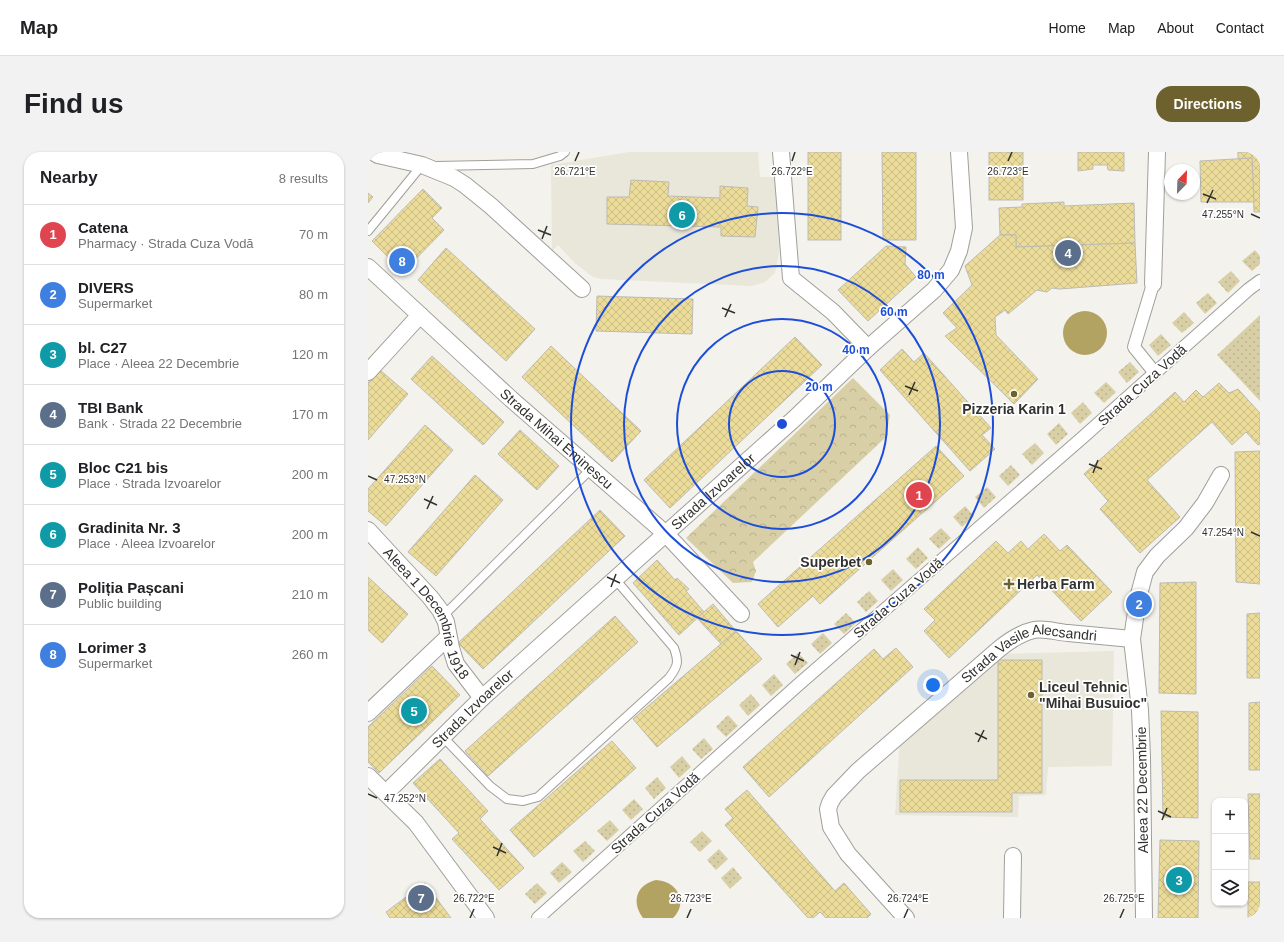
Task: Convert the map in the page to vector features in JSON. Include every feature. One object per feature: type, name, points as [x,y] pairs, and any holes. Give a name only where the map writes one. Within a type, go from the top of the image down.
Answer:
[{"type":"street","points":[[373,152],[378,155],[422,158],[465,185],[491,206],[582,289]]},
{"type":"street","points":[[781,152],[791,278],[833,312],[868,348]]},
{"type":"street","name":"Strada Izvoarelor","points":[[386,793],[482,698],[794,419],[868,348],[934,290],[951,270],[959,251],[964,228],[959,152]]},
{"type":"street","points":[[1154,373],[1134,348],[1152,284],[1158,152]]},
{"type":"street","name":"Strada Mihai Eminescu","points":[[368,267],[511,399],[666,534],[741,614]]},
{"type":"street","name":"Strada Cuza Vodă","points":[[538,918],[798,685],[1055,462],[1249,289],[1260,281]]},
{"type":"street","points":[[368,372],[420,315]]},
{"type":"street","name":"Aleea 22 Decembrie","points":[[1144,918],[1140,710],[1132,639],[1138,598],[1145,572],[1157,556],[1186,528],[1205,503],[1221,475]]},
{"type":"street","name":"Aleea 1 Decembrie 1918","points":[[368,530],[430,597],[443,616],[456,664],[482,698]]},
{"type":"street","name":"Strada Vasile Alecsandri","points":[[906,918],[848,854],[830,826],[828,809],[834,796],[858,770],[1010,640],[1035,630],[1048,630],[1132,639]]},
{"type":"street","points":[[368,713],[448,638]]},
{"type":"street","points":[[368,776],[416,823],[486,918]]},
{"type":"street","points":[[1012,918],[1013,856]]},
{"type":"lane","points":[[368,231],[422,158],[447,166],[532,164],[560,156],[564,152]]},
{"type":"lane","points":[[443,616],[591,469]]},
{"type":"lane","points":[[443,737],[490,786],[507,799],[523,801],[538,797],[669,678],[675,670],[678,657],[674,648],[615,579]]},
{"type":"shaded area","points":[[629,152],[758,152],[760,177],[777,177],[779,253],[775,273],[765,282],[752,286],[602,279],[593,277],[576,264],[558,245],[552,251],[551,165]]},
{"type":"shaded area","points":[[1085,311],[1097,315],[1103,321],[1107,333],[1103,345],[1097,351],[1085,355],[1073,351],[1067,345],[1063,333],[1067,321],[1073,315]]},
{"type":"shaded area","name":"Liceul Tehnic \"Mihai Busuioc\"","points":[[1114,651],[1112,766],[1048,767],[1046,795],[1019,796],[1018,817],[895,815],[900,737],[997,654]]},
{"type":"shaded area","points":[[656,880],[670,884],[678,893],[680,905],[678,912],[673,918],[643,918],[639,912],[637,900],[640,890],[649,882]]},
{"type":"green space","points":[[1255,250],[1260,256],[1260,264],[1252,271],[1242,261]]},
{"type":"green space","points":[[1231,271],[1240,281],[1228,293],[1218,282]]},
{"type":"green space","points":[[1208,293],[1217,303],[1205,314],[1196,303]]},
{"type":"green space","points":[[1184,312],[1194,323],[1182,333],[1172,323]]},
{"type":"green space","points":[[1260,315],[1260,401],[1217,355]]},
{"type":"green space","points":[[1161,334],[1171,345],[1158,356],[1149,345]]},
{"type":"green space","points":[[1130,362],[1139,372],[1127,383],[1118,372]]},
{"type":"green space","points":[[853,378],[890,415],[886,437],[753,562],[756,571],[752,582],[733,583],[686,538]]},
{"type":"green space","points":[[1106,382],[1116,392],[1104,403],[1094,393]]},
{"type":"green space","points":[[1083,402],[1092,413],[1080,424],[1071,413]]},
{"type":"green space","points":[[1059,423],[1068,434],[1056,445],[1047,434]]},
{"type":"green space","points":[[1035,443],[1044,453],[1032,465],[1022,454]]},
{"type":"green space","points":[[1011,465],[1020,475],[1008,486],[999,476]]},
{"type":"green space","points":[[987,487],[996,497],[984,508],[975,497]]},
{"type":"green space","points":[[965,506],[974,516],[962,527],[953,517]]},
{"type":"green space","points":[[941,528],[951,538],[939,549],[929,539]]},
{"type":"green space","points":[[918,547],[928,558],[916,569],[906,559]]},
{"type":"green space","points":[[893,569],[903,580],[891,591],[881,580]]},
{"type":"green space","points":[[869,591],[878,601],[866,612],[857,602]]},
{"type":"green space","points":[[846,613],[856,623],[844,634],[834,624]]},
{"type":"green space","points":[[823,633],[832,643],[820,654],[811,644]]},
{"type":"green space","points":[[798,653],[808,663],[795,674],[786,664]]},
{"type":"green space","points":[[774,674],[783,685],[771,696],[762,685]]},
{"type":"green space","points":[[751,694],[760,705],[748,716],[739,705]]},
{"type":"green space","points":[[728,715],[738,726],[726,737],[716,727]]},
{"type":"green space","points":[[704,738],[713,749],[701,759],[692,749]]},
{"type":"green space","points":[[682,756],[691,767],[679,778],[670,767]]},
{"type":"green space","points":[[657,777],[666,788],[654,799],[645,788]]},
{"type":"green space","points":[[634,799],[643,809],[631,820],[622,810]]},
{"type":"green space","points":[[610,820],[619,830],[607,841],[597,831]]},
{"type":"green space","points":[[702,831],[712,841],[700,852],[690,842]]},
{"type":"green space","points":[[585,841],[595,851],[583,862],[573,851]]},
{"type":"green space","points":[[719,849],[728,859],[716,870],[707,860]]},
{"type":"green space","points":[[562,862],[572,872],[559,883],[550,873]]},
{"type":"green space","points":[[733,867],[742,878],[730,889],[721,878]]},
{"type":"green space","points":[[537,883],[547,893],[535,904],[525,894]]},
{"type":"building","points":[[808,152],[841,152],[841,240],[808,240]]},
{"type":"building","points":[[882,152],[916,152],[916,240],[883,240]]},
{"type":"building","points":[[989,152],[1023,152],[1023,200],[989,200]]},
{"type":"building","points":[[1078,152],[1124,152],[1124,171],[1108,170],[1107,165],[1093,165],[1093,169],[1078,171]]},
{"type":"building","points":[[1238,152],[1260,152],[1260,212],[1254,212],[1252,158],[1238,159]]},
{"type":"building","points":[[1252,158],[1254,202],[1201,202],[1200,161]]},
{"type":"building","points":[[631,180],[669,182],[668,196],[720,198],[720,186],[748,188],[747,206],[758,207],[755,237],[721,236],[721,227],[607,224],[607,197],[629,197]]},
{"type":"building","points":[[423,189],[442,208],[432,218],[444,230],[403,272],[372,241]]},
{"type":"building","points":[[368,193],[373,197],[368,203]]},
{"type":"building","points":[[1064,202],[1064,206],[1134,203],[1135,243],[1016,247],[1016,235],[1000,235],[999,208],[1022,207],[1022,204]]},
{"type":"building","points":[[1000,235],[1016,235],[1016,247],[1135,243],[1137,283],[1060,289],[1052,288],[1047,292],[1037,290],[1008,314],[1005,310],[995,317],[996,335],[1038,379],[1014,404],[945,336],[957,328],[943,313],[972,285],[965,266]]},
{"type":"building","points":[[886,246],[906,247],[905,264],[916,277],[868,321],[838,290]]},
{"type":"building","points":[[446,248],[535,329],[506,361],[418,280]]},
{"type":"building","points":[[597,296],[693,299],[692,334],[596,331]]},
{"type":"building","points":[[795,337],[822,365],[670,508],[644,480]]},
{"type":"building","points":[[551,346],[641,431],[612,462],[522,377]]},
{"type":"building","points":[[902,349],[914,362],[924,353],[991,428],[982,435],[995,449],[970,471],[880,370]]},
{"type":"building","points":[[432,356],[504,422],[483,445],[411,379]]},
{"type":"building","points":[[380,370],[408,394],[368,440],[368,383]]},
{"type":"building","points":[[1219,383],[1229,393],[1238,389],[1260,413],[1260,444],[1258,445],[1246,432],[1232,445],[1212,422],[1147,480],[1180,517],[1140,553],[1100,509],[1108,501],[1084,474],[1175,392],[1184,402],[1196,390],[1203,397]]},
{"type":"building","points":[[425,425],[453,450],[386,526],[368,511],[368,489]]},
{"type":"building","points":[[520,430],[559,466],[537,490],[498,454]]},
{"type":"building","points":[[936,446],[964,476],[820,604],[813,596],[778,627],[758,604]]},
{"type":"building","points":[[1260,451],[1260,584],[1236,582],[1235,452]]},
{"type":"building","points":[[475,475],[503,500],[436,576],[408,552]]},
{"type":"building","points":[[600,510],[625,536],[483,669],[458,643]]},
{"type":"building","points":[[1044,534],[1060,551],[1067,545],[1112,592],[1081,621],[1037,575],[949,658],[924,631],[935,620],[924,609],[996,541],[1008,553],[1021,541],[1028,549]]},
{"type":"building","points":[[657,560],[675,580],[677,578],[689,589],[686,591],[704,612],[679,635],[633,583]]},
{"type":"building","points":[[368,577],[408,614],[382,643],[368,630]]},
{"type":"building","points":[[1196,582],[1196,694],[1159,693],[1160,583]]},
{"type":"building","points":[[713,604],[736,631],[721,644],[697,618]]},
{"type":"building","points":[[1260,613],[1260,678],[1247,678],[1247,614]]},
{"type":"building","points":[[615,616],[638,642],[488,776],[465,751]]},
{"type":"building","points":[[736,631],[762,659],[657,747],[633,719]]},
{"type":"building","points":[[896,648],[913,667],[769,797],[743,767],[874,649],[883,659]]},
{"type":"building","points":[[998,660],[1042,660],[1042,793],[1012,793],[1012,812],[900,812],[900,780],[998,780]]},
{"type":"building","points":[[432,666],[460,695],[379,773],[368,762],[368,727]]},
{"type":"building","points":[[1260,702],[1260,770],[1249,770],[1249,703]]},
{"type":"building","points":[[1161,711],[1198,712],[1198,818],[1163,817]]},
{"type":"building","points":[[612,741],[636,768],[534,857],[510,830]]},
{"type":"building","points":[[440,759],[488,811],[480,819],[524,868],[499,890],[452,839],[459,833],[413,783]]},
{"type":"building","points":[[747,790],[835,891],[844,883],[871,914],[867,918],[826,918],[820,912],[813,918],[808,918],[725,825],[733,818],[725,809]]},
{"type":"building","points":[[1248,794],[1260,794],[1260,859],[1250,859]]},
{"type":"building","points":[[1160,840],[1199,841],[1198,918],[1158,918]]},
{"type":"building","points":[[1248,882],[1260,882],[1260,918],[1248,918]]},
{"type":"building","points":[[425,883],[451,918],[390,918],[386,912]]},
{"type":"place","name":"Gradinita Nr. 3","points":[[682,215]]},
{"type":"place","name":"TBI Bank","points":[[1068,253]]},
{"type":"place","name":"Lorimer 3","points":[[402,261]]},
{"type":"place","name":"Pizzeria Karin 1","points":[[1014,394]]},
{"type":"place","name":"Catena","points":[[919,495]]},
{"type":"place","name":"Superbet","points":[[869,562]]},
{"type":"place","name":"Herba Farm","points":[[1009,584]]},
{"type":"place","name":"DIVERS","points":[[1139,604]]},
{"type":"place","name":"Liceul Tehnic \"Mihai Busuioc\"","points":[[1031,695]]},
{"type":"place","name":"Bloc C21 bis","points":[[414,711]]},
{"type":"place","name":"bl. C27","points":[[1179,880]]},
{"type":"place","name":"Poliția Pașcani","points":[[421,898]]}]
